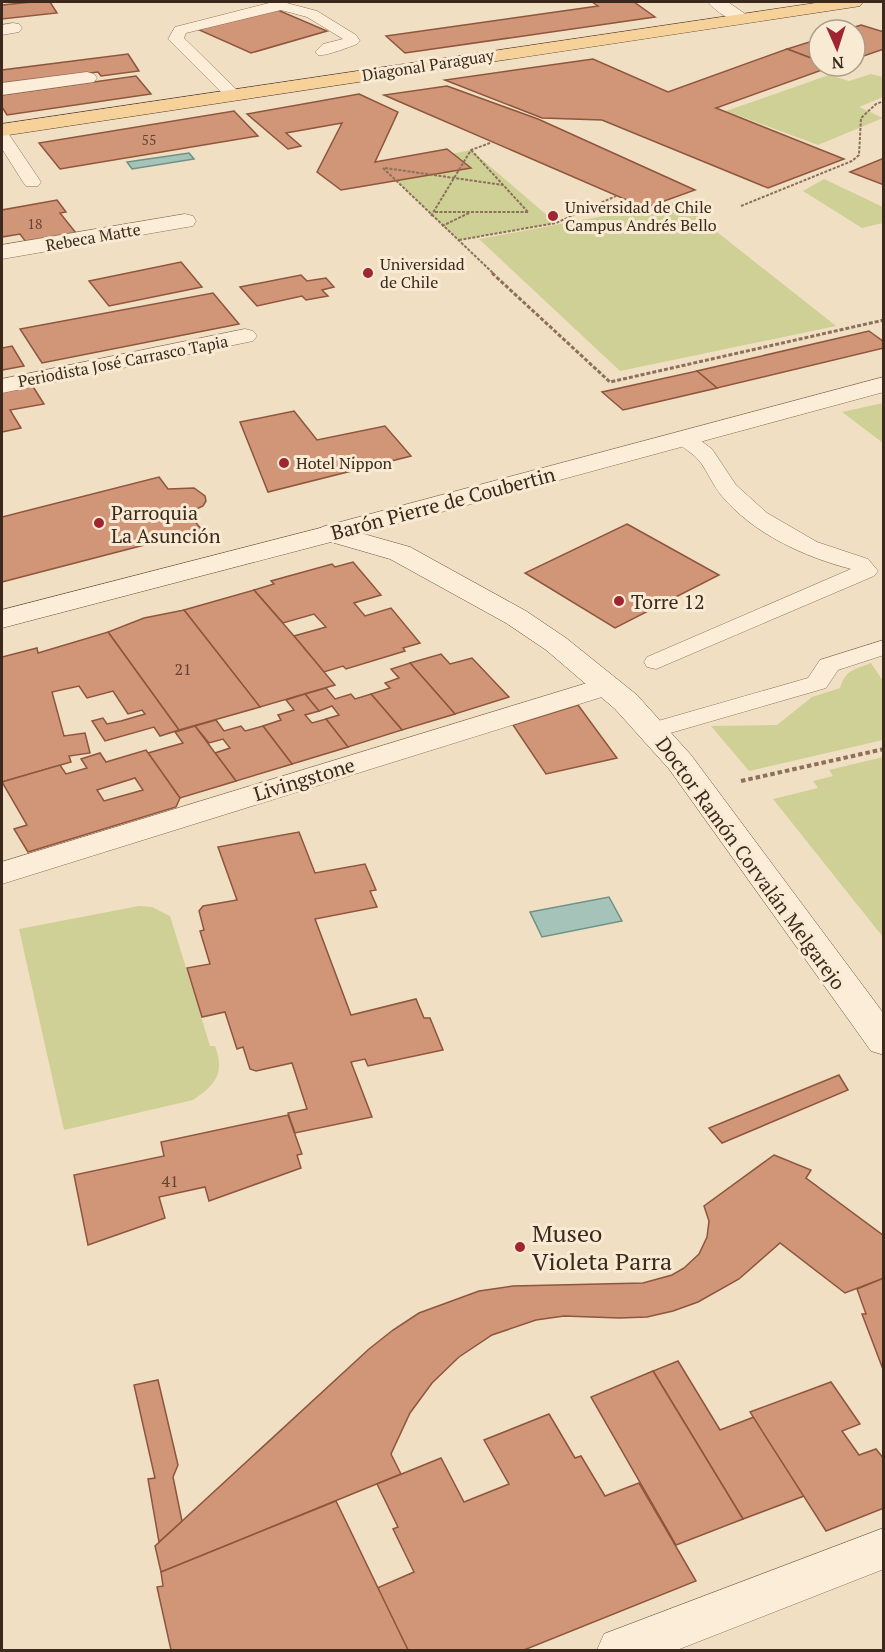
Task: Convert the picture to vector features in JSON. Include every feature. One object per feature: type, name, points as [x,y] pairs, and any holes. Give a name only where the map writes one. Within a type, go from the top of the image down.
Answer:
[{"type":"main road","name":"Diagonal Paraguay","points":[[2,130],[854,2]]},
{"type":"street","points":[[717,2],[742,18]]},
{"type":"street","points":[[2,88],[87,78]]},
{"type":"street","name":"Rebeca Matte","points":[[2,252],[185,221]]},
{"type":"street","name":"Periodista José Carrasco Tapia","points":[[2,386],[245,336]]},
{"type":"street","name":"Barón Pierre de Coubertin","points":[[2,619],[332,533],[884,384]]},
{"type":"street","name":"Doctor Ramón Corvalán Melgarejo","points":[[332,533],[400,553],[473,592],[556,644],[607,686],[653,730],[701,791],[884,1042]]},
{"type":"street","name":"Livingstone","points":[[2,873],[607,686]]},
{"type":"street","points":[[621,1650],[884,1548]]},
{"type":"lane","points":[[233,95],[176,39],[175,25],[282,4],[295,5],[351,38],[352,41],[330,47],[323,52]]},
{"type":"lane","points":[[2,137],[32,182]]},
{"type":"lane","points":[[657,662],[866,571],[860,564],[795,539],[749,510],[730,493],[708,457],[686,438]]},
{"type":"lane","points":[[653,730],[818,683],[829,665],[884,646]]},
{"type":"path","points":[[741,206],[852,161],[859,155],[861,118],[876,104],[884,101]]},
{"type":"path","points":[[431,216],[471,150],[490,143]]},
{"type":"path","points":[[435,212],[528,213],[471,150]]},
{"type":"path","points":[[503,185],[383,168],[431,216],[610,382],[884,320]]},
{"type":"path","points":[[458,240],[556,223],[616,196]]},
{"type":"path","points":[[442,226],[470,213]]},
{"type":"path","points":[[701,791],[884,749]]},
{"type":"green space","points":[[867,75],[883,77],[883,97],[859,107],[883,118],[818,145],[726,111],[820,78],[839,78],[849,81],[867,78]]},
{"type":"green space","points":[[471,150],[556,223],[458,240],[383,168]]},
{"type":"green space","points":[[824,179],[883,207],[883,223],[862,228],[803,191]]},
{"type":"green space","points":[[679,202],[836,326],[620,371],[479,239]]},
{"type":"green space","points":[[883,403],[883,443],[842,412]]},
{"type":"green space","points":[[871,663],[883,681],[883,740],[749,771],[711,726],[777,725],[812,697],[840,688],[851,671]]},
{"type":"green space","points":[[884,757],[883,937],[773,799],[818,788],[813,781],[833,776],[829,770]]},
{"type":"green space","points":[[139,906],[152,907],[170,916],[210,1046],[215,1046],[218,1055],[216,1078],[208,1089],[193,1100],[64,1130],[19,929]]},
{"type":"water","points":[[189,153],[194,159],[132,169],[127,162]]},
{"type":"water","points":[[609,897],[622,921],[542,937],[530,912]]},
{"type":"building","points":[[50,2],[57,13],[2,19],[2,5]]},
{"type":"building","points":[[592,2],[634,2],[655,17],[405,53],[386,36],[598,6]]},
{"type":"building","points":[[273,8],[327,31],[251,53],[197,29]]},
{"type":"building","points":[[867,27],[884,32],[884,49],[867,55]]},
{"type":"building","points":[[807,43],[807,56],[787,49]]},
{"type":"building","points":[[787,49],[807,56],[807,75],[716,108],[844,159],[768,188],[602,120],[542,118],[445,80],[593,59],[668,92]]},
{"type":"building","points":[[128,54],[139,71],[101,76],[98,72],[2,84],[2,70]]},
{"type":"building","points":[[136,76],[151,94],[7,115],[2,107],[2,95]]},
{"type":"building","points":[[447,86],[538,119],[695,190],[645,208],[384,95]]},
{"type":"building","points":[[359,94],[398,112],[375,162],[447,149],[471,168],[341,190],[317,172],[342,123],[286,133],[301,146],[288,149],[247,114]]},
{"type":"building","points":[[234,111],[258,136],[60,169],[39,143]]},
{"type":"building","points":[[884,158],[884,185],[850,172]]},
{"type":"building","points":[[57,200],[66,212],[60,213],[76,233],[26,242],[20,234],[2,237],[2,210]]},
{"type":"building","points":[[181,262],[202,287],[109,306],[89,281]]},
{"type":"building","points":[[301,275],[307,281],[326,278],[334,287],[322,290],[328,296],[306,300],[302,296],[257,306],[240,287]]},
{"type":"building","points":[[213,293],[239,324],[42,363],[20,329]]},
{"type":"building","points":[[869,331],[884,342],[884,348],[717,388],[697,371]]},
{"type":"building","points":[[12,346],[24,366],[2,370],[2,348]]},
{"type":"building","points":[[697,371],[717,388],[623,410],[602,392]]},
{"type":"building","points":[[32,385],[44,404],[10,410],[21,428],[2,432],[2,392]]},
{"type":"building","points":[[294,411],[317,440],[385,426],[411,456],[268,492],[240,422]]},
{"type":"building","name":"Parroquia La Asunción","points":[[159,477],[168,489],[194,488],[205,496],[206,501],[203,506],[188,513],[202,530],[2,582],[2,517]]},
{"type":"building","name":"Torre 12","points":[[627,524],[719,575],[615,628],[525,573]]},
{"type":"building","points":[[353,562],[381,595],[354,603],[365,616],[391,608],[420,643],[403,648],[405,651],[346,669],[343,666],[324,672],[294,636],[326,627],[314,614],[283,623],[254,590],[274,584],[271,581],[332,564],[335,567]]},
{"type":"building","points":[[254,590],[335,685],[260,707],[184,610]]},
{"type":"building","points":[[184,610],[260,707],[179,730],[108,632],[144,618]]},
{"type":"building","points":[[108,632],[179,730],[160,736],[154,727],[105,741],[92,721],[103,718],[107,724],[121,721],[145,714],[142,710],[128,714],[113,691],[87,698],[79,686],[52,692],[64,736],[85,733],[90,753],[69,756],[71,762],[2,782],[2,657],[37,648],[38,653]]},
{"type":"building","points":[[441,654],[450,664],[472,658],[509,697],[455,714],[410,663]]},
{"type":"building","points":[[410,663],[455,714],[402,730],[371,694],[390,688],[385,683],[399,678],[391,669]]},
{"type":"building","points":[[326,688],[335,699],[351,694],[355,699],[371,694],[402,730],[348,747],[326,719],[339,715],[332,706],[319,711],[305,694]]},
{"type":"building","points":[[305,694],[319,711],[305,715],[312,723],[326,719],[348,747],[292,764],[263,726],[281,720],[278,715],[294,710],[286,700]]},
{"type":"building","points":[[578,705],[617,758],[546,774],[513,725]]},
{"type":"building","points":[[216,720],[224,731],[241,726],[245,731],[263,726],[292,764],[236,781],[215,753],[230,748],[223,739],[209,743],[195,726]]},
{"type":"building","points":[[195,726],[236,781],[180,798],[148,753],[183,743],[175,732]]},
{"type":"building","points":[[146,750],[180,798],[176,807],[28,852],[14,829],[27,825],[2,782],[60,765],[66,774],[87,768],[81,759],[100,753],[106,762]],"holes":[[[135,778],[143,790],[104,801],[97,790]]]},
{"type":"building","points":[[299,832],[315,873],[365,864],[376,890],[370,891],[377,907],[315,919],[351,1015],[416,999],[424,1018],[430,1018],[443,1050],[368,1066],[365,1059],[351,1062],[372,1117],[295,1133],[288,1113],[307,1109],[292,1063],[256,1071],[250,1069],[243,1047],[237,1049],[225,1012],[202,1017],[187,968],[210,964],[200,931],[204,930],[199,911],[203,906],[237,900],[218,847]]},
{"type":"building","points":[[839,1075],[848,1090],[722,1143],[709,1128]]},
{"type":"building","points":[[288,1115],[302,1154],[297,1155],[301,1168],[209,1201],[205,1187],[159,1197],[165,1218],[88,1245],[74,1175],[164,1156],[161,1142]]},
{"type":"building","points":[[774,1155],[811,1170],[806,1178],[884,1236],[884,1278],[845,1293],[780,1243],[739,1279],[698,1302],[673,1311],[647,1317],[564,1316],[536,1320],[492,1335],[459,1357],[432,1383],[410,1413],[391,1454],[401,1474],[161,1572],[155,1546],[369,1349],[393,1330],[419,1313],[479,1291],[513,1286],[643,1283],[672,1275],[684,1268],[699,1254],[707,1237],[709,1221],[704,1206]]},
{"type":"building","points":[[884,1278],[884,1372],[862,1314],[866,1314],[857,1289]]},
{"type":"building","points":[[678,1361],[720,1430],[754,1417],[804,1496],[743,1519],[653,1371]]},
{"type":"building","points":[[653,1371],[743,1519],[676,1545],[591,1397]]},
{"type":"building","points":[[158,1380],[178,1465],[173,1477],[182,1521],[159,1542],[148,1479],[155,1478],[134,1385]]},
{"type":"building","points":[[831,1382],[860,1424],[842,1431],[859,1455],[876,1449],[884,1459],[884,1508],[826,1531],[750,1412]]},
{"type":"building","points":[[549,1414],[575,1458],[581,1456],[605,1496],[639,1483],[696,1581],[524,1650],[408,1650],[377,1588],[414,1572],[393,1529],[398,1527],[377,1484],[441,1458],[464,1502],[509,1484],[484,1440]]},
{"type":"building","points":[[336,1501],[408,1650],[171,1650],[157,1587],[163,1586],[161,1572]]},
{"type":"place","name":"Universidad de Chile Campus Andrés Bello","points":[[553,216]]},
{"type":"place","name":"Universidad de Chile","points":[[368,273]]},
{"type":"place","name":"Hotel Nippon","points":[[284,463]]},
{"type":"place","name":"Parroquia La Asunción","points":[[99,523]]},
{"type":"place","name":"Torre 12","points":[[619,601]]},
{"type":"place","name":"Museo Violeta Parra","points":[[520,1247]]}]
